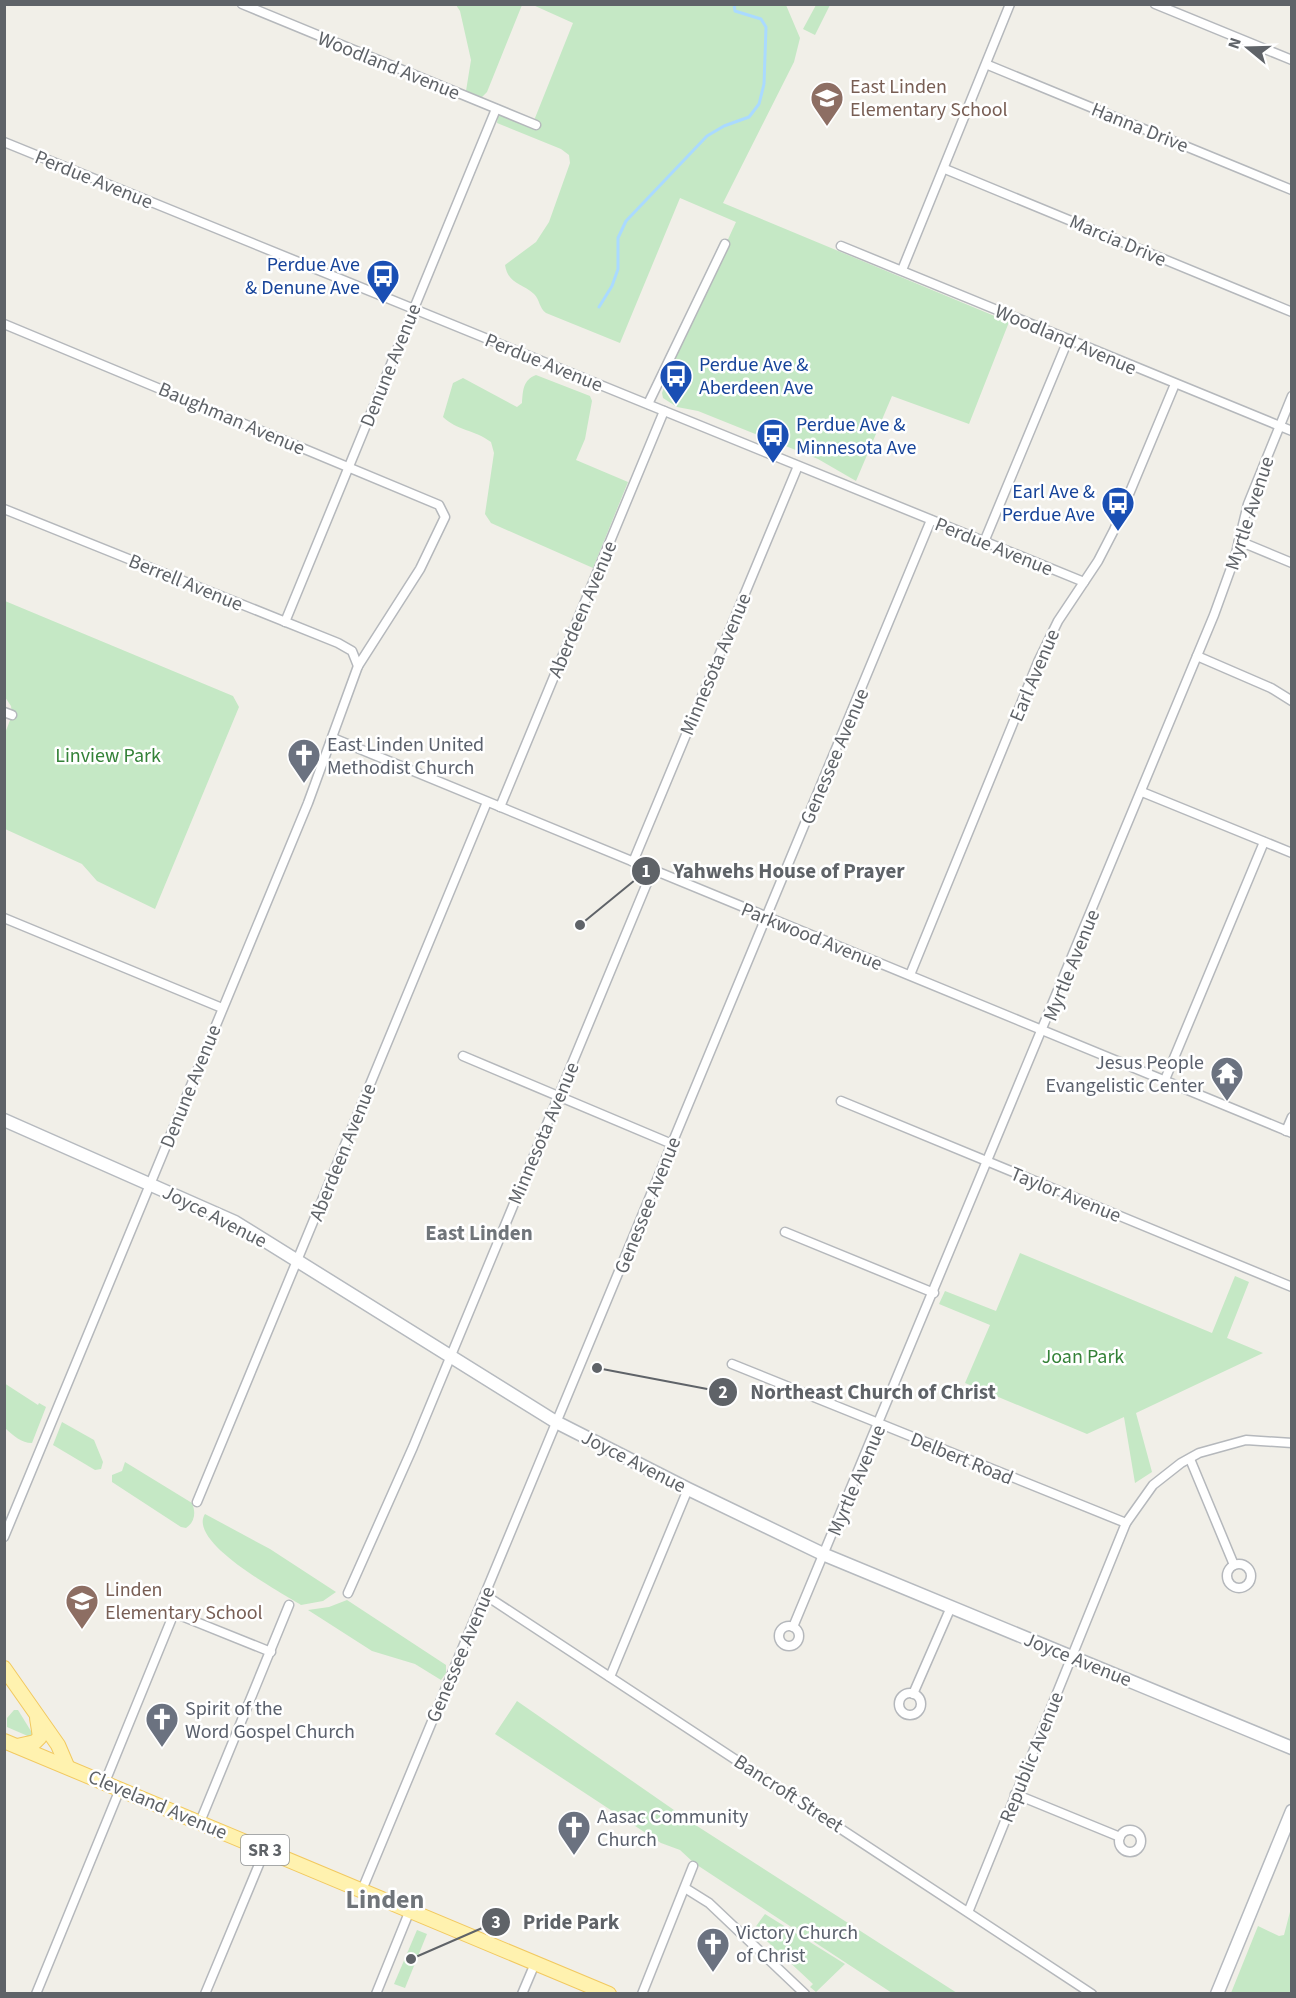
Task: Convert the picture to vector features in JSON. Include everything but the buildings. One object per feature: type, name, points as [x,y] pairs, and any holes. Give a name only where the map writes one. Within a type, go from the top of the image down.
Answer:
[{"type":"main road","points":[[4,1668],[58,1745],[67,1766]]},
{"type":"main road","points":[[11,1744],[35,1742],[40,1737],[35,1713]]},
{"type":"main road","name":"Cleveland Avenue","points":[[11,1744],[536,1961],[609,1994]]},
{"type":"street","name":"Woodland Avenue","points":[[242,4],[536,125]]},
{"type":"street","points":[[902,270],[988,65],[1010,4]]},
{"type":"street","points":[[1155,4],[1292,60]]},
{"type":"street","name":"Hanna Drive","points":[[988,65],[1292,190]]},
{"type":"street","name":"Denune Avenue","points":[[285,622],[496,108]]},
{"type":"street","name":"Perdue Avenue","points":[[4,142],[1084,582]]},
{"type":"street","name":"Marcia Drive","points":[[945,169],[1292,312]]},
{"type":"street","points":[[648,404],[725,244]]},
{"type":"street","name":"Woodland Avenue","points":[[841,246],[1292,431]]},
{"type":"street","name":"Baughman Avenue","points":[[4,324],[439,505],[444,512],[442,525]]},
{"type":"street","points":[[984,542],[1068,340]]},
{"type":"street","name":"Earl Avenue","points":[[910,975],[1038,662],[1058,621],[1114,530],[1175,384]]},
{"type":"street","name":"Myrtle Avenue","points":[[793,1627],[880,1425],[1197,657],[1239,541],[1248,504],[1292,396]]},
{"type":"street","name":"Aberdeen Avenue","points":[[500,807],[664,411]]},
{"type":"street","name":"Minnesota Avenue","points":[[633,862],[798,466]]},
{"type":"street","name":"Berrell Avenue","points":[[4,509],[338,643],[352,651],[358,666]]},
{"type":"street","name":"Genessee Avenue","points":[[362,1890],[931,520]]},
{"type":"street","name":"Denune Avenue","points":[[4,1537],[333,738],[358,666],[420,569],[442,525]]},
{"type":"street","points":[[1239,541],[1292,563]]},
{"type":"street","points":[[1197,657],[1246,676],[1292,701]]},
{"type":"street","name":"Parkwood Avenue","points":[[333,738],[1289,1132]]},
{"type":"street","points":[[1142,792],[1292,853]]},
{"type":"street","name":"Aberdeen Avenue","points":[[196,1502],[488,802]]},
{"type":"street","points":[[1164,1082],[1264,842]]},
{"type":"street","name":"Minnesota Avenue","points":[[348,1593],[413,1447],[652,871]]},
{"type":"street","points":[[4,918],[222,1008]]},
{"type":"street","points":[[463,1056],[672,1144]]},
{"type":"street","name":"Taylor Avenue","points":[[841,1101],[1292,1287]]},
{"type":"street","points":[[1289,1132],[1292,1117]]},
{"type":"street","name":"Joyce Avenue","points":[[4,1120],[235,1222],[556,1422],[688,1489],[825,1555],[1292,1748]]},
{"type":"street","points":[[785,1232],[934,1293]]},
{"type":"street","name":"Delbert Road","points":[[732,1364],[1126,1523]]},
{"type":"street","points":[[1234,1565],[1190,1459],[1246,1440],[1292,1443]]},
{"type":"street","name":"Republic Avenue","points":[[969,1910],[1126,1523],[1153,1485],[1190,1459]]},
{"type":"street","points":[[610,1677],[688,1489]]},
{"type":"street","name":"Bancroft Street","points":[[485,1595],[969,1910],[1092,1994]]},
{"type":"street","points":[[200,1822],[289,1605]]},
{"type":"street","points":[[913,1694],[951,1607]]},
{"type":"street","points":[[105,1782],[174,1613],[270,1652]]},
{"type":"street","points":[[36,1994],[120,1789]]},
{"type":"street","points":[[1015,1794],[1120,1837]]},
{"type":"street","points":[[1217,1994],[1292,1811]]},
{"type":"street","points":[[206,1994],[266,1850]]},
{"type":"street","points":[[642,1994],[693,1866]]},
{"type":"street","points":[[685,1888],[709,1903],[805,1994]]},
{"type":"street","points":[[376,1994],[410,1910]]},
{"type":"street","points":[[522,1994],[536,1961]]},
{"type":"green space","points":[[456,5],[522,5],[487,92],[481,98],[466,91],[471,60],[460,11]]},
{"type":"green space","points":[[533,5],[786,5],[800,38],[794,62],[723,203],[1009,322],[969,424],[892,396],[856,481],[818,459],[698,411],[677,407],[663,398],[662,393],[683,337],[736,222],[680,198],[620,343],[546,313],[534,294],[512,280],[505,265],[536,242],[549,222],[570,163],[569,155],[561,149],[497,123],[498,115],[503,113],[533,123],[573,23]]},
{"type":"green space","points":[[816,5],[830,5],[815,35],[803,29]]},
{"type":"green space","points":[[536,375],[590,396],[592,401],[585,439],[576,460],[628,482],[593,568],[491,523],[485,514],[494,453],[491,442],[454,425],[443,417],[453,383],[463,378],[517,407],[522,403],[526,383]]},
{"type":"green space","name":"Linview Park","points":[[5,601],[233,696],[239,707],[155,909],[97,881],[82,864],[5,829],[4,736],[12,715],[11,706],[5,697]]},
{"type":"green space","name":"Joan Park","points":[[1020,1253],[1212,1333],[1235,1276],[1249,1282],[1227,1338],[1263,1353],[1136,1413],[1152,1472],[1135,1483],[1124,1417],[1087,1434],[965,1383],[990,1325],[939,1304],[945,1291],[996,1311]]},
{"type":"green space","points":[[4,1383],[38,1405],[39,1403],[46,1407],[32,1443],[21,1440],[5,1428]]},
{"type":"green space","points":[[62,1422],[94,1440],[103,1462],[101,1469],[95,1470],[53,1445]]},
{"type":"green space","points":[[125,1462],[192,1503],[194,1517],[189,1526],[181,1527],[112,1482],[112,1475],[122,1471]]},
{"type":"green space","points":[[205,1514],[270,1549],[336,1592],[323,1601],[301,1605],[257,1578],[222,1552],[209,1538],[203,1525]]},
{"type":"green space","points":[[347,1600],[446,1665],[446,1673],[441,1680],[415,1664],[372,1651],[308,1610],[329,1607]]},
{"type":"green space","points":[[517,1701],[697,1826],[957,1993],[892,1993],[694,1863],[680,1850],[661,1843],[495,1734]]},
{"type":"green space","points":[[14,1710],[18,1710],[34,1736],[30,1737],[7,1727],[7,1718]]},
{"type":"green space","points":[[1291,1908],[1291,1993],[1231,1993],[1258,1926],[1279,1936],[1284,1935]]},
{"type":"green space","points":[[765,1914],[845,1964],[816,1992],[810,1987],[813,1984],[754,1929]]},
{"type":"green space","points":[[417,1930],[427,1934],[405,1988],[394,1984]]},
{"type":"waterway","points":[[599,307],[612,286],[618,269],[618,238],[626,221],[707,136],[724,126],[749,117],[759,104],[764,84],[766,27],[761,19],[735,11],[734,4]]},
{"type":"place","name":"East Linden Elementary School","points":[[827,127]]},
{"type":"place","name":"Perdue Ave & Denune Ave","points":[[383,305]]},
{"type":"place","name":"Perdue Ave & Aberdeen Ave","points":[[676,405]]},
{"type":"place","name":"Perdue Ave & Minnesota Ave","points":[[773,464]]},
{"type":"place","name":"Earl Ave & Perdue Ave","points":[[1118,532]]},
{"type":"place","name":"East Linden United Methodist Church","points":[[304,784]]},
{"type":"place","name":"Yahwehs House of Prayer","points":[[580,925]]},
{"type":"place","name":"Jesus People Evangelistic Center","points":[[1227,1102]]},
{"type":"place","name":"Northeast Church of Christ","points":[[597,1368]]},
{"type":"place","name":"Linden Elementary School","points":[[82,1630]]},
{"type":"place","name":"Spirit of the Word Gospel Church","points":[[162,1748]]},
{"type":"place","name":"Aasac Community Church","points":[[574,1856]]},
{"type":"place","name":"Pride Park","points":[[411,1959]]},
{"type":"place","name":"Victory Church of Christ","points":[[713,1973]]},
{"type":"district","name":"East Linden","points":[[479,1233]]},
{"type":"district","name":"Linden","points":[[385,1899]]}]
